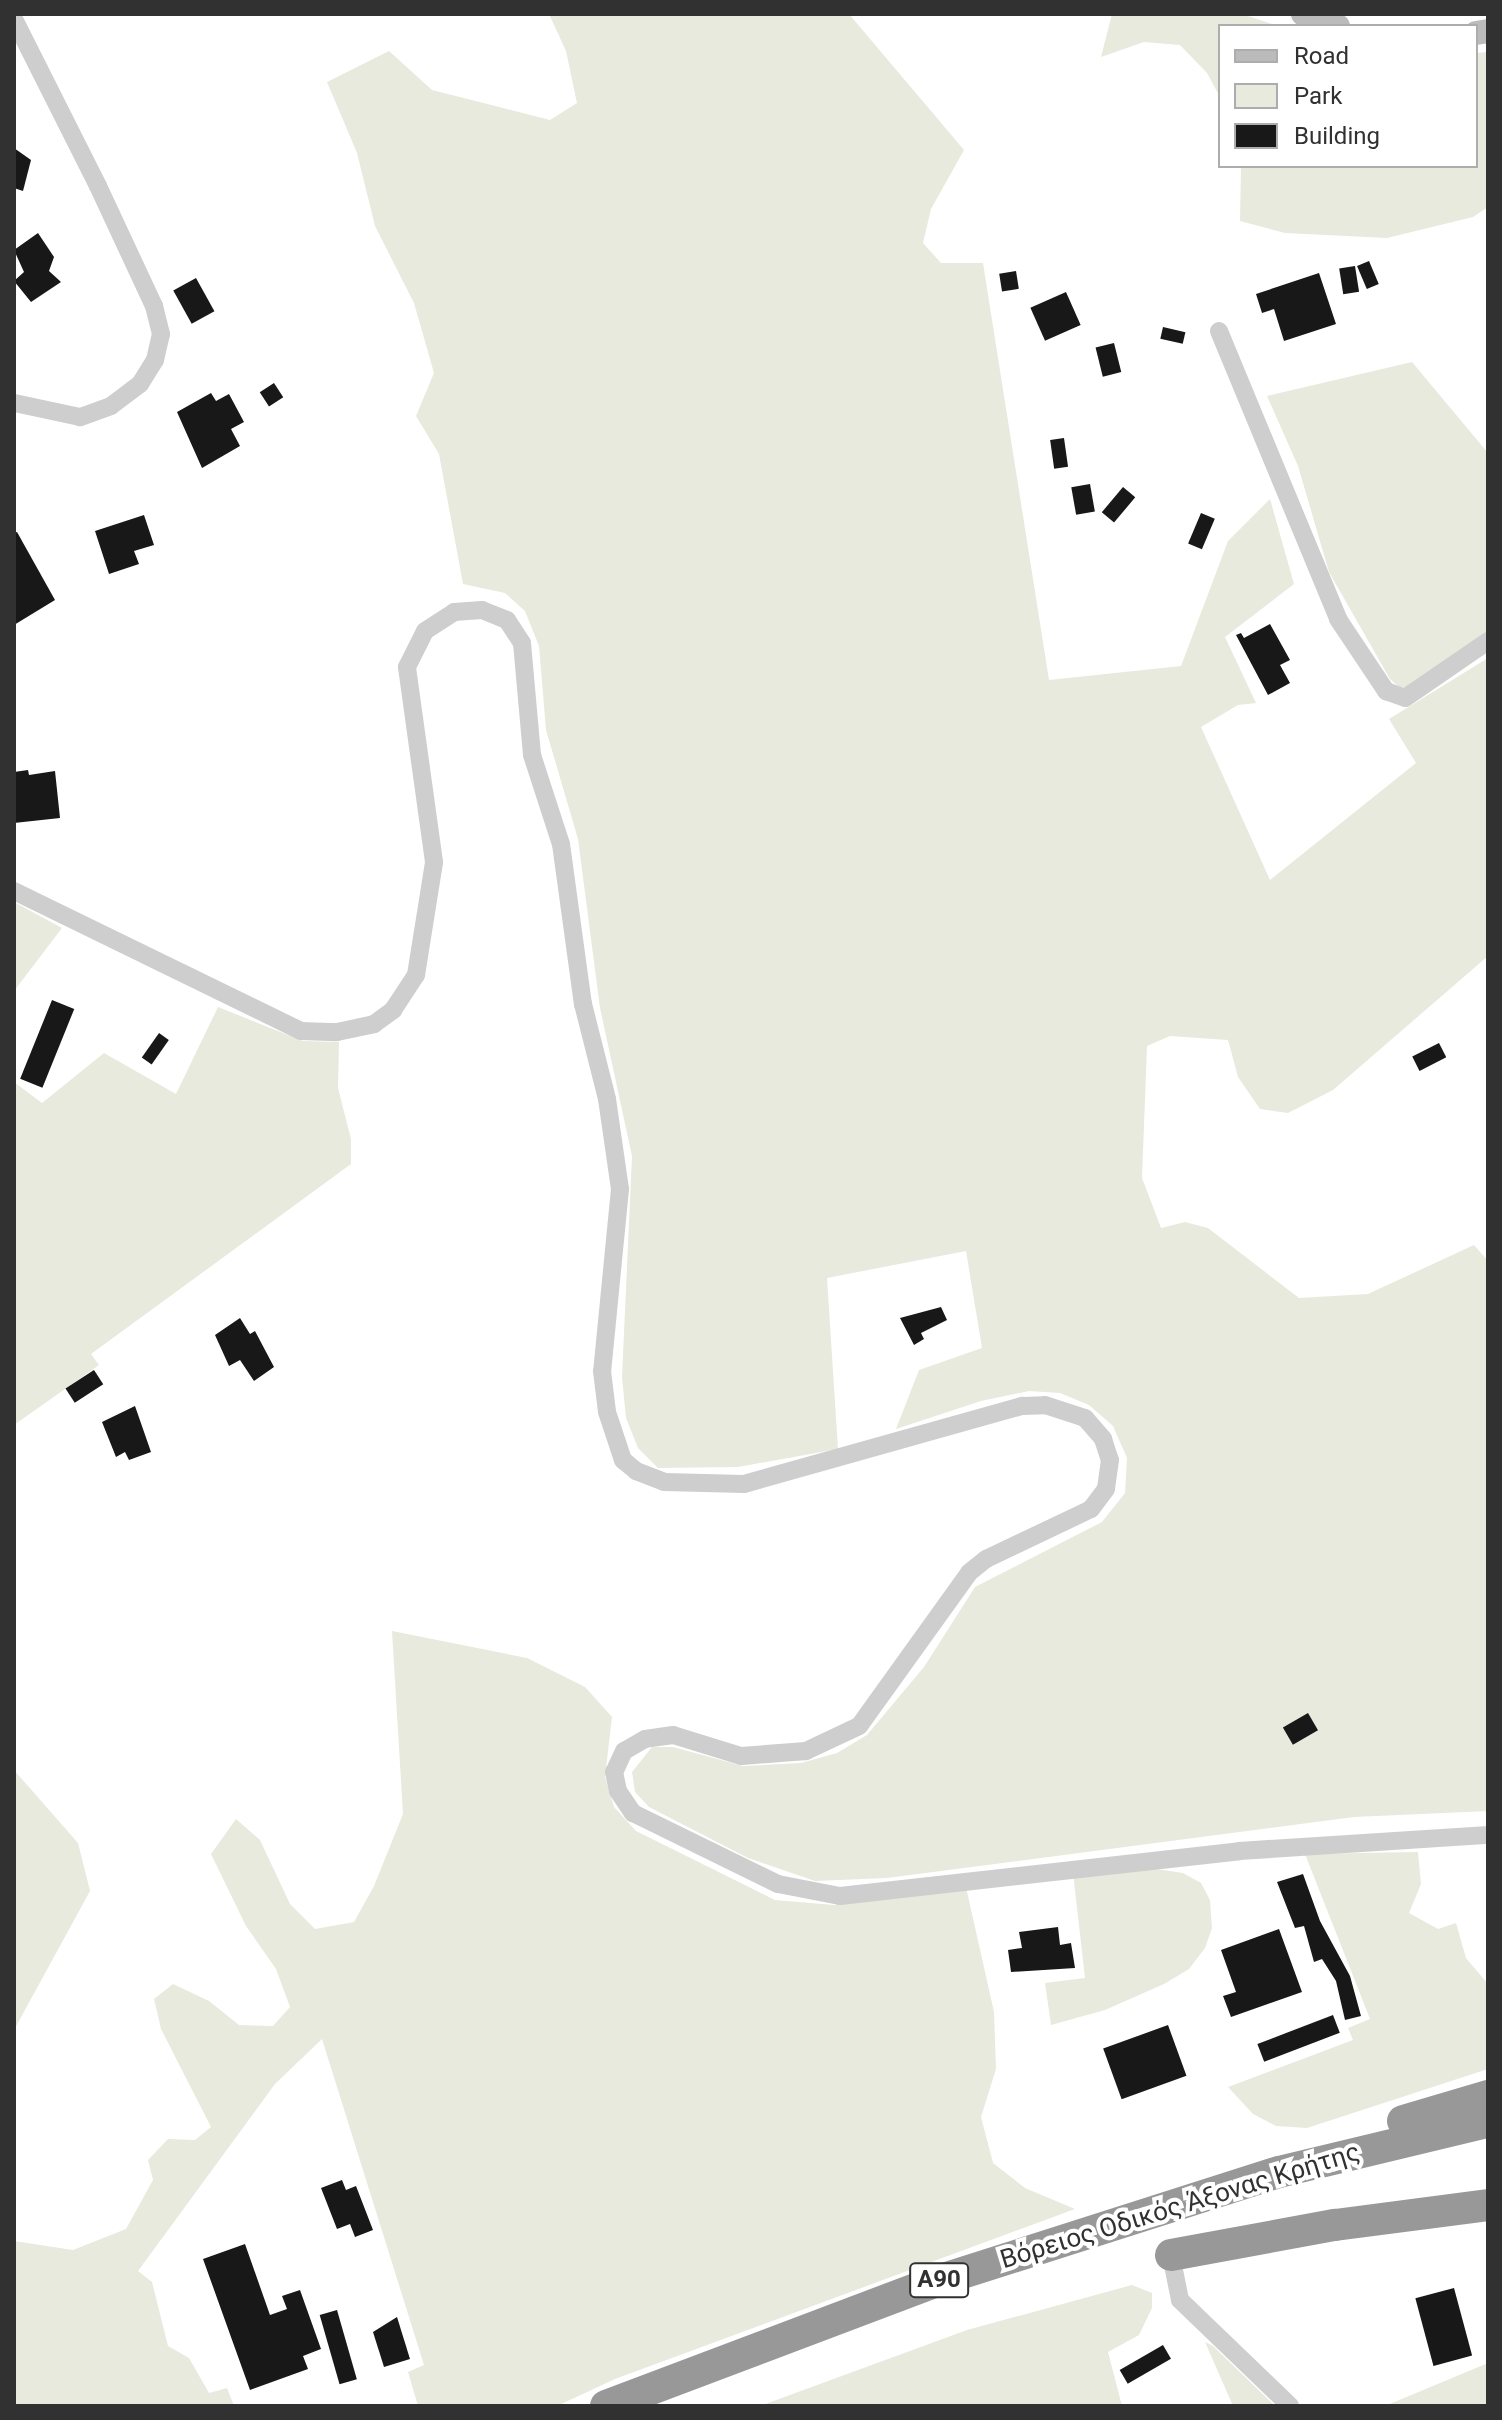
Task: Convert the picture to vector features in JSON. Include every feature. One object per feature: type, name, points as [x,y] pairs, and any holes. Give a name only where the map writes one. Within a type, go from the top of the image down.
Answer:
[{"type":"highway","points":[[1279,2172],[1334,2141],[1488,2096]]},
{"type":"highway","name":"Βόρειος Οδικός Άξονας Κρήτης","points":[[606,2406],[934,2282],[1279,2172],[1488,2122]]},
{"type":"highway","points":[[1171,2255],[1335,2225],[1488,2205]]},
{"type":"main road","points":[[1303,14],[1332,24]]},
{"type":"street","points":[[14,19],[117,226],[161,334],[155,360],[140,384],[111,406],[80,417],[46,414],[14,403]]},
{"type":"street","points":[[1219,331],[1338,619],[1386,691],[1405,698],[1488,641]]},
{"type":"street","points":[[14,891],[301,1031],[337,1032],[374,1024],[393,1010],[416,975],[434,862],[407,667],[425,631],[454,612],[482,610],[507,620],[522,643],[532,755],[561,844],[583,1004],[607,1099],[620,1189],[602,1371],[607,1412],[623,1460],[636,1471],[664,1482],[744,1484],[1022,1406],[1045,1405],[1085,1418],[1103,1439],[1110,1460],[1106,1489],[1091,1509],[986,1559],[969,1573],[859,1726],[806,1751],[741,1756],[673,1735],[645,1739],[624,1751],[614,1772],[618,1791],[633,1813],[778,1884],[840,1896],[1239,1851],[1488,1835]]},
{"type":"street","points":[[1171,2255],[1180,2300],[1290,2406]]},
{"type":"green space","points":[[549,14],[849,14],[964,150],[931,209],[923,243],[941,263],[983,263],[1049,680],[1181,666],[1228,541],[1270,499],[1294,584],[1225,637],[1256,703],[1238,705],[1201,727],[1270,880],[1416,763],[1389,719],[1488,658],[1488,956],[1333,1090],[1288,1113],[1260,1109],[1238,1077],[1228,1040],[1170,1036],[1147,1046],[1142,1178],[1161,1228],[1185,1222],[1208,1228],[1299,1298],[1368,1294],[1474,1245],[1488,1261],[1488,1811],[1354,1817],[887,1878],[815,1881],[748,1858],[649,1807],[635,1792],[632,1772],[652,1747],[673,1747],[743,1766],[801,1763],[837,1753],[867,1735],[924,1667],[975,1587],[1102,1522],[1125,1493],[1127,1458],[1113,1426],[1089,1405],[1060,1393],[1029,1391],[981,1401],[896,1429],[919,1370],[982,1348],[966,1251],[827,1278],[838,1449],[738,1467],[658,1468],[638,1448],[626,1418],[622,1377],[632,1156],[600,1008],[578,839],[546,730],[539,646],[525,611],[505,593],[463,584],[439,454],[416,416],[434,373],[414,303],[375,226],[357,153],[327,82],[389,51],[432,90],[550,120],[577,103],[566,51]]},
{"type":"green space","points":[[1112,14],[1242,14],[1272,24],[1218,24],[1218,93],[1207,73],[1180,45],[1144,42],[1101,57]]},
{"type":"green space","points":[[1488,52],[1488,207],[1473,217],[1387,238],[1285,233],[1240,221],[1241,168],[1478,168],[1478,53]]},
{"type":"green space","points":[[1412,362],[1488,453],[1488,631],[1411,687],[1400,688],[1390,679],[1329,572],[1298,466],[1267,396]]},
{"type":"green space","points":[[14,902],[62,928],[14,991]]},
{"type":"green space","points":[[218,1007],[303,1041],[339,1042],[338,1088],[351,1139],[351,1164],[91,1354],[99,1365],[14,1425],[14,1082],[42,1103],[104,1053],[176,1094]]},
{"type":"green space","points":[[392,1631],[527,1658],[585,1687],[612,1717],[605,1777],[614,1807],[636,1831],[775,1900],[834,1905],[966,1887],[994,2012],[996,2069],[981,2117],[993,2163],[1025,2188],[1075,2209],[615,2379],[557,2406],[418,2406],[408,2372],[424,2365],[322,2039],[275,2084],[138,2271],[152,2282],[168,2346],[189,2358],[209,2393],[227,2388],[234,2406],[14,2406],[14,2241],[73,2250],[126,2229],[153,2180],[148,2160],[168,2139],[195,2140],[211,2127],[161,2029],[154,1999],[173,1984],[209,2001],[239,2025],[273,2026],[290,2007],[276,1969],[246,1926],[211,1854],[236,1819],[260,1840],[290,1904],[315,1929],[354,1922],[374,1886],[403,1814]]},
{"type":"green space","points":[[14,1770],[78,1843],[90,1891],[14,2030]]},
{"type":"green space","points":[[1418,1852],[1421,1884],[1409,1913],[1438,1929],[1456,1923],[1466,1958],[1488,1984],[1488,2069],[1307,2128],[1276,2126],[1253,2114],[1228,2087],[1353,2040],[1348,2028],[1370,2019],[1305,1854]]},
{"type":"green space","points":[[1156,1869],[1183,1873],[1201,1883],[1210,1900],[1212,1928],[1205,1948],[1189,1969],[1164,1984],[1105,2010],[1051,2025],[1045,1983],[1085,1978],[1073,1873]]},
{"type":"green space","points":[[1132,2285],[1152,2293],[1152,2308],[1139,2335],[1108,2352],[1122,2406],[760,2406],[967,2330]]},
{"type":"green space","points":[[1205,2342],[1213,2346],[1275,2406],[1233,2406]]},
{"type":"green space","points":[[1488,2363],[1488,2406],[1385,2406]]},
{"type":"building","points":[[14,148],[31,160],[23,191],[14,188]]},
{"type":"building","points":[[38,233],[54,257],[49,271],[61,282],[31,302],[14,281],[24,272],[14,250]]},
{"type":"building","points":[[1369,261],[1379,284],[1367,289],[1357,266]]},
{"type":"building","points":[[1355,266],[1359,292],[1343,294],[1339,269]]},
{"type":"building","points":[[1016,271],[1019,289],[1002,291],[999,274]]},
{"type":"building","points":[[1319,273],[1336,324],[1284,341],[1274,309],[1262,313],[1256,294]]},
{"type":"building","points":[[196,278],[214,311],[192,324],[173,291]]},
{"type":"building","points":[[1066,292],[1081,325],[1045,341],[1030,308]]},
{"type":"building","points":[[1163,327],[1185,332],[1183,344],[1160,339]]},
{"type":"building","points":[[1114,343],[1121,372],[1103,377],[1096,348]]},
{"type":"building","points":[[274,383],[283,397],[269,407],[260,392]]},
{"type":"building","points":[[211,393],[216,401],[229,394],[244,422],[231,429],[240,446],[202,468],[177,412]]},
{"type":"building","points":[[1064,438],[1068,467],[1054,469],[1050,440]]},
{"type":"building","points":[[1090,484],[1095,512],[1076,515],[1071,487]]},
{"type":"building","points":[[1123,487],[1135,497],[1114,523],[1102,512]]},
{"type":"building","points":[[1201,513],[1215,519],[1202,549],[1188,543]]},
{"type":"building","points":[[144,515],[154,545],[134,551],[139,564],[109,574],[95,531]]},
{"type":"building","points":[[17,532],[55,600],[14,625],[14,533]]},
{"type":"building","points":[[1270,624],[1290,660],[1280,665],[1290,683],[1268,695],[1236,635],[1241,633],[1244,638]]},
{"type":"building","points":[[28,770],[29,775],[55,771],[60,818],[14,823],[14,772]]},
{"type":"building","points":[[52,1000],[74,1009],[42,1088],[20,1079]]},
{"type":"building","points":[[159,1033],[169,1040],[152,1064],[142,1058]]},
{"type":"building","points":[[1439,1043],[1446,1057],[1420,1071],[1412,1057]]},
{"type":"building","points":[[941,1307],[947,1320],[921,1333],[924,1339],[914,1345],[900,1318]]},
{"type":"building","points":[[240,1318],[250,1334],[255,1331],[274,1367],[254,1381],[240,1360],[229,1366],[215,1335]]},
{"type":"building","points":[[94,1370],[103,1384],[75,1403],[65,1389]]},
{"type":"building","points":[[135,1406],[151,1452],[129,1460],[125,1452],[116,1457],[102,1422]]},
{"type":"building","points":[[1308,1713],[1318,1730],[1293,1745],[1283,1728]]},
{"type":"building","points":[[1303,1874],[1320,1921],[1350,1976],[1361,2016],[1345,2020],[1336,1981],[1322,1959],[1314,1962],[1304,1926],[1295,1928],[1277,1882]]},
{"type":"building","points":[[1058,1927],[1060,1945],[1071,1943],[1075,1968],[1011,1972],[1008,1950],[1022,1948],[1019,1932]]},
{"type":"building","points":[[1279,1929],[1302,1992],[1231,2017],[1223,1996],[1236,1992],[1221,1950]]},
{"type":"building","points":[[1333,2015],[1340,2033],[1264,2062],[1257,2044]]},
{"type":"building","points":[[1168,2025],[1186,2076],[1122,2099],[1103,2049]]},
{"type":"building","points":[[342,2180],[346,2190],[356,2186],[373,2230],[355,2237],[350,2224],[337,2229],[321,2188]]},
{"type":"building","points":[[245,2244],[270,2315],[287,2309],[282,2296],[300,2290],[321,2349],[303,2356],[308,2369],[250,2390],[203,2259]]},
{"type":"building","points":[[1454,2288],[1472,2356],[1433,2366],[1415,2298]]},
{"type":"building","points":[[337,2310],[357,2379],[340,2384],[320,2315]]},
{"type":"building","points":[[397,2317],[410,2359],[384,2367],[373,2332]]},
{"type":"building","points":[[1163,2345],[1171,2359],[1128,2384],[1120,2370]]}]
